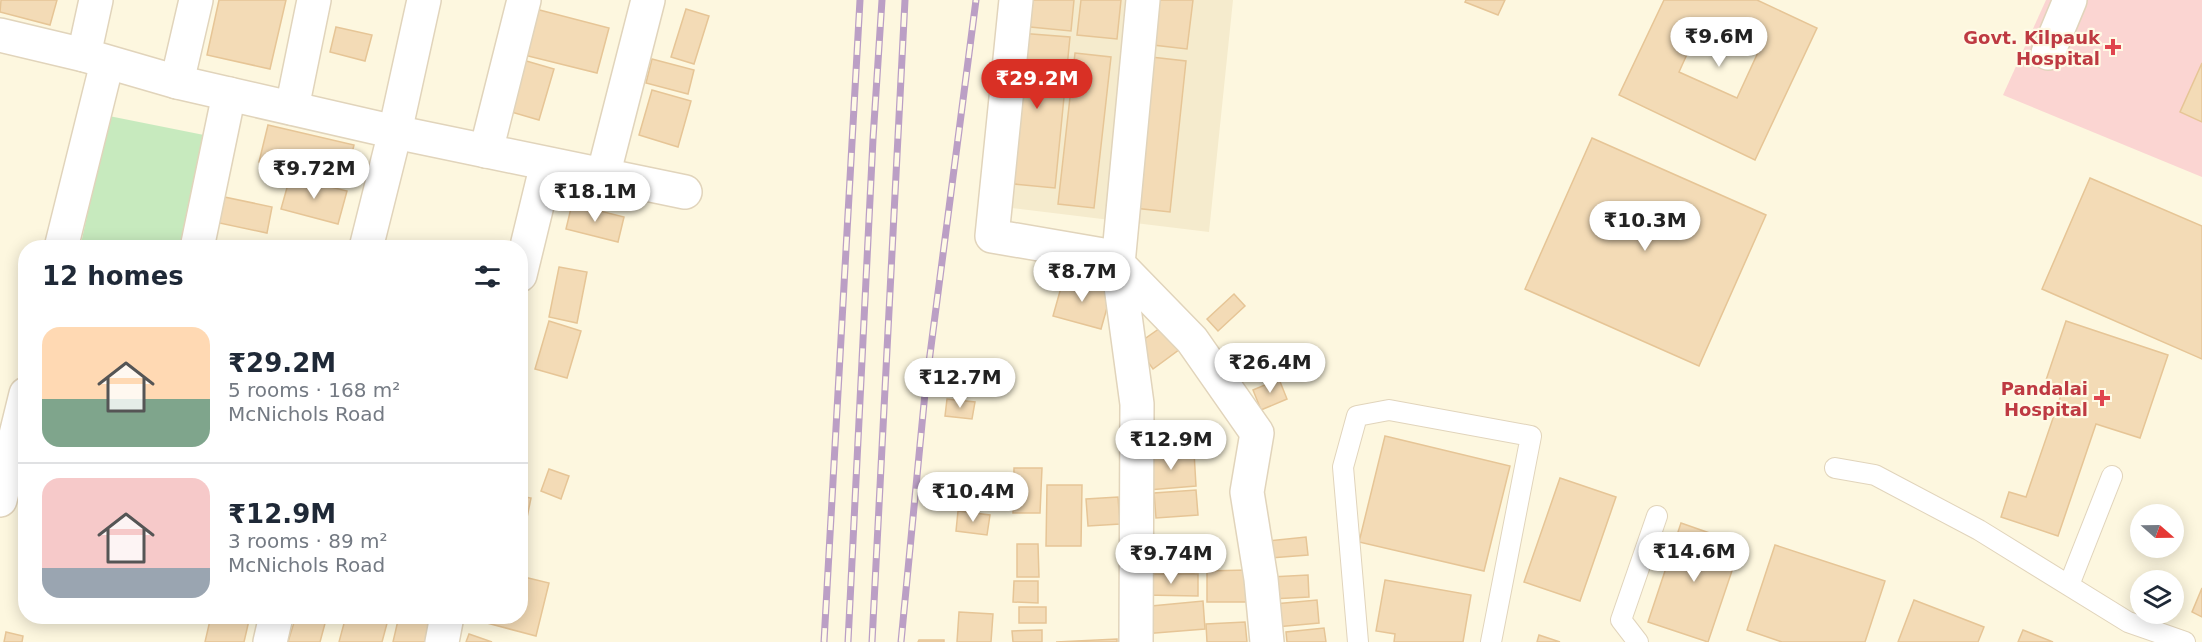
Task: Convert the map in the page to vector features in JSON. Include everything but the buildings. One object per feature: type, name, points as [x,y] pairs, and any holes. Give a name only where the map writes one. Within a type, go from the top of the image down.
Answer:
[{"type":"street","points":[[63,240],[95,59],[96,0]]},
{"type":"street","points":[[177,82],[196,0]]},
{"type":"street","points":[[292,108],[314,0]]},
{"type":"street","points":[[368,240],[424,0]]},
{"type":"street","points":[[486,151],[524,0]]},
{"type":"street","points":[[603,176],[648,0]]},
{"type":"street","points":[[1016,0],[992,236],[1103,255],[1118,264],[1192,340],[1257,433],[1247,492],[1261,579],[1267,642]]},
{"type":"street","points":[[1136,642],[1137,404],[1118,264],[1143,0]]},
{"type":"street","points":[[2048,53],[2070,0]]},
{"type":"street","points":[[0,35],[229,94],[395,132],[685,192]]},
{"type":"street","points":[[199,240],[229,94]]},
{"type":"street","points":[[528,242],[547,164]]},
{"type":"street","points":[[0,500],[18,433]]},
{"type":"street","points":[[270,642],[274,624]]},
{"type":"street","points":[[442,642],[445,624]]},
{"type":"lane","points":[[1358,642],[1344,467],[1357,416],[1389,410],[1531,436],[1491,642]]},
{"type":"lane","points":[[1835,468],[1875,475],[1979,530],[2128,621],[2185,642]]},
{"type":"lane","points":[[2068,585],[2112,476]]},
{"type":"lane","points":[[1638,642],[1621,621],[1657,516]]},
{"type":"shaded area","points":[[1034,0],[1233,0],[1209,232],[1012,208]]},
{"type":"shaded area","name":"Govt. Kilpauk Hospital","points":[[2046,0],[2202,0],[2202,177],[2003,95]]},
{"type":"green space","points":[[109,116],[219,138],[198,240],[82,240]]},
{"type":"railway","points":[[824,642],[860,0]]},
{"type":"railway","points":[[848,642],[882,0]]},
{"type":"railway","points":[[872,642],[905,0]]},
{"type":"railway","points":[[901,642],[925,393],[976,0]]},
{"type":"place","name":"Govt. Kilpauk Hospital","points":[[2113,47]]},
{"type":"place","name":"Pandalai Hospital","points":[[2102,398]]}]
